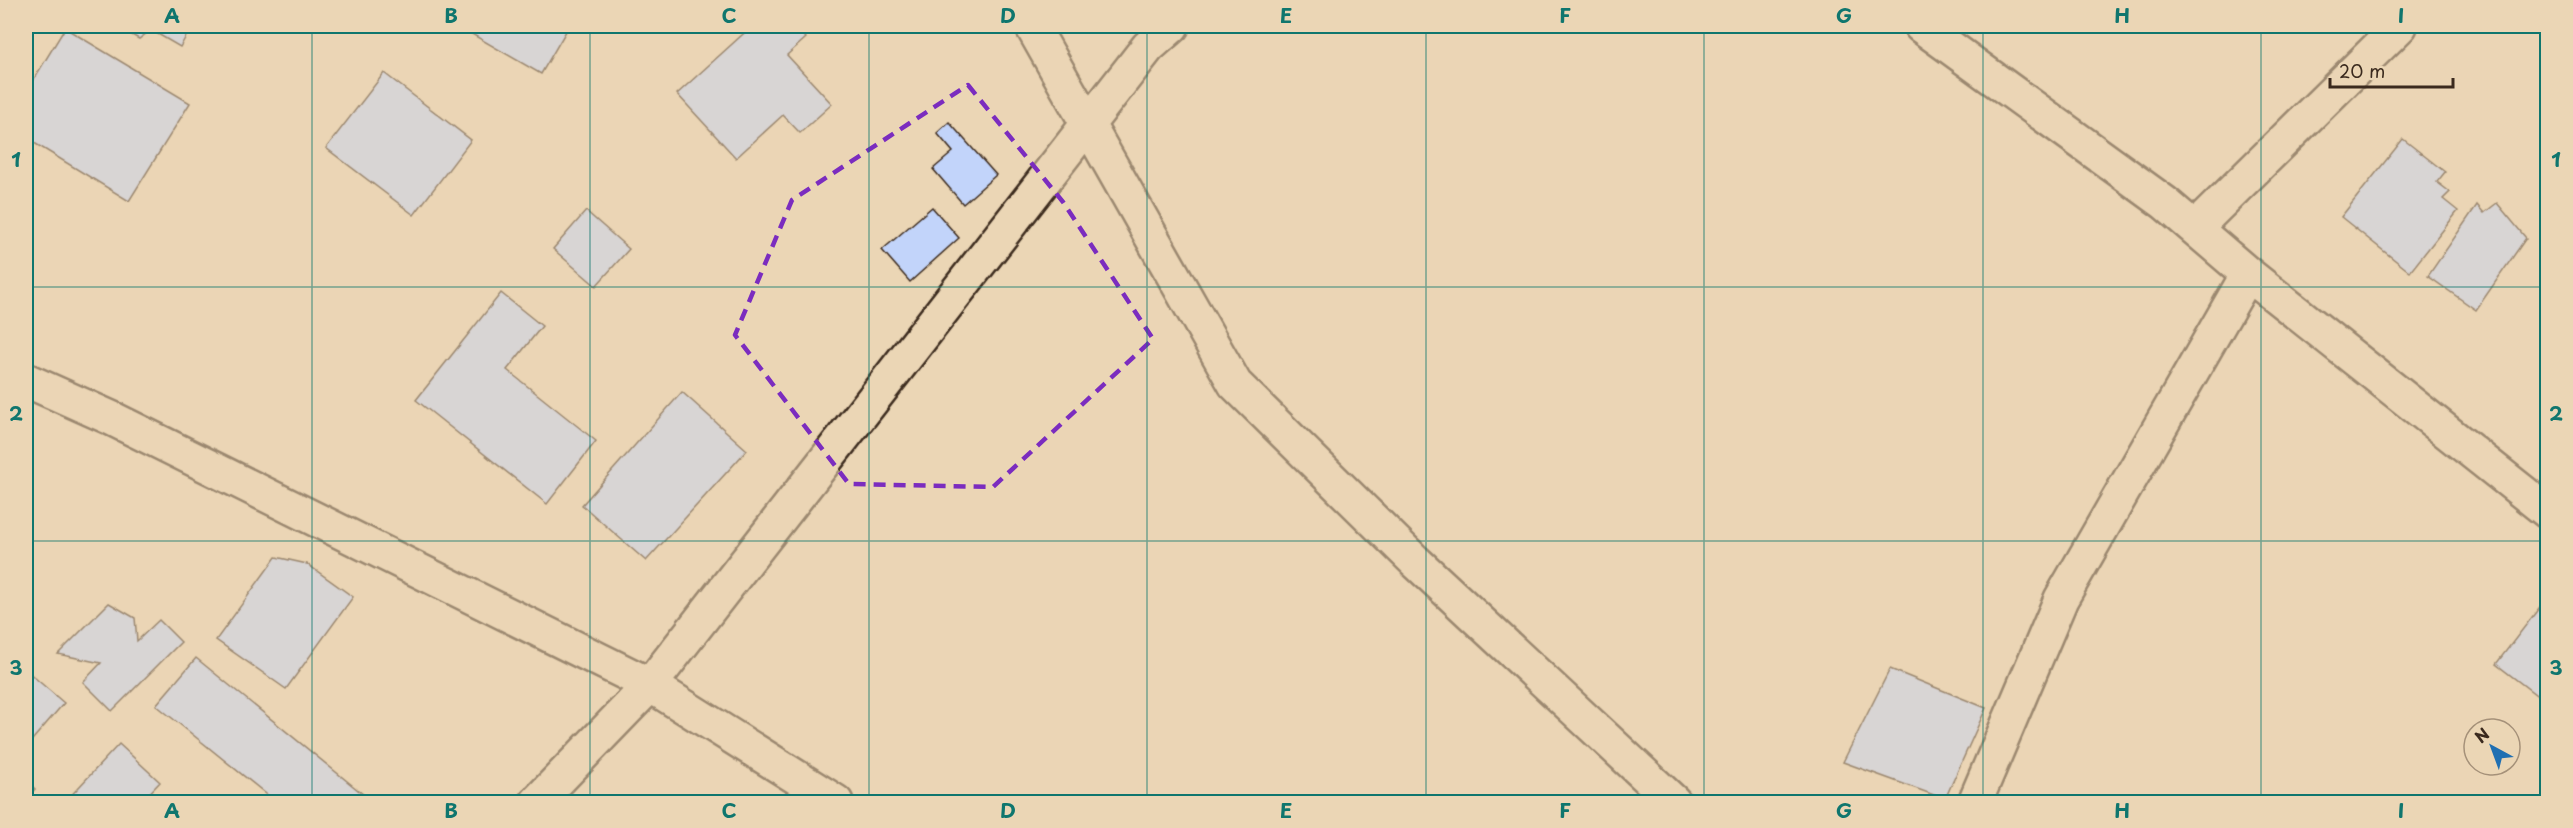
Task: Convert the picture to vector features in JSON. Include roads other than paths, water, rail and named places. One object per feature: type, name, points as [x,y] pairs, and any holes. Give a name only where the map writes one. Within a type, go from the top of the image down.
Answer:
[{"type":"street","points":[[1032,26],[1086,125],[1235,384],[1415,561],[1674,802]]},
{"type":"street","points":[[537,802],[650,685],[1086,125],[1148,47],[1172,26]]},
{"type":"street","points":[[1921,26],[2147,189],[2248,274],[2547,512]]},
{"type":"street","points":[[2195,228],[2400,26]]},
{"type":"street","points":[[1975,802],[2061,599],[2248,274]]},
{"type":"street","points":[[26,380],[111,418],[650,685],[836,802]]}]
